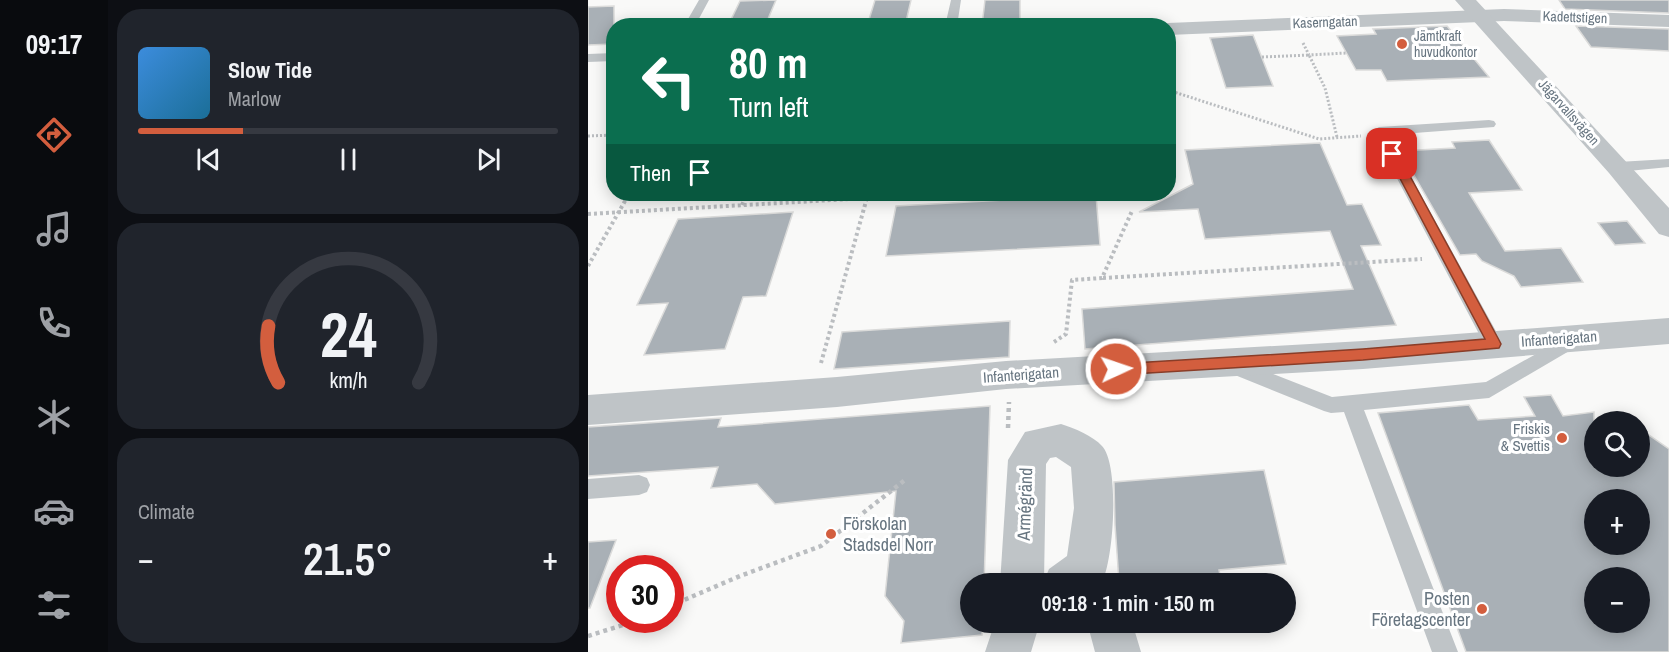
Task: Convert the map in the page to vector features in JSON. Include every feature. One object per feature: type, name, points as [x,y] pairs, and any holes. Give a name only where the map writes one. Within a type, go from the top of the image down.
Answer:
[{"type":"street","name":"Kadettstigen","points":[[1473,8],[1669,21]]},
{"type":"street","name":"Kaserngatan","points":[[1180,30],[1473,8]]},
{"type":"street","name":"Jägarvallsvägen","points":[[1473,8],[1618,167],[1669,227]]},
{"type":"street","name":"Infanterigatan","points":[[588,410],[812,394],[1006,375],[1225,363],[1669,331]]},
{"type":"street","name":"Armégränd","points":[[1022,573],[1026,460],[1038,444],[1061,440],[1089,458],[1094,508],[1082,573]]},
{"type":"street","points":[[1008,652],[1014,633]]},
{"type":"street","points":[[1113,633],[1118,652]]},
{"type":"lane","points":[[694,18],[704,0]]},
{"type":"lane","points":[[953,18],[956,0]]},
{"type":"lane","points":[[588,58],[606,57]]},
{"type":"lane","points":[[1489,124],[1379,131],[1494,344]]},
{"type":"lane","points":[[1618,167],[1669,163]]},
{"type":"lane","points":[[1225,363],[1330,405],[1489,390],[1578,338]]},
{"type":"lane","points":[[1351,403],[1445,652]]},
{"type":"lane","points":[[588,489],[639,485]]},
{"type":"path","points":[[1262,57],[1309,55],[1325,88],[1336,138]]},
{"type":"path","points":[[1176,92],[1319,139],[1380,134]]},
{"type":"path","points":[[588,136],[606,135]]},
{"type":"path","points":[[588,266],[625,201]]},
{"type":"path","points":[[742,205],[744,201]]},
{"type":"path","points":[[588,213],[798,201]]},
{"type":"path","points":[[812,394],[866,201]]},
{"type":"path","points":[[1102,278],[1130,219],[1134,201]]},
{"type":"path","points":[[1007,435],[1009,406],[1006,375],[1066,334],[1072,280],[1447,257]]},
{"type":"path","points":[[684,600],[821,546],[904,480]]},
{"type":"path","points":[[588,636],[606,630]]},
{"type":"building","points":[[776,0],[768,18],[732,18],[740,1]]},
{"type":"building","points":[[875,0],[911,0],[907,18],[869,18]]},
{"type":"building","points":[[985,0],[1020,0],[1020,18],[983,18]]},
{"type":"building","points":[[1559,0],[1669,0],[1669,13],[1565,9]]},
{"type":"building","points":[[614,6],[614,18],[606,18],[606,44],[588,45],[588,7]]},
{"type":"building","name":"Jämtkraft huvudkontor","points":[[1447,26],[1489,77],[1387,81],[1381,70],[1356,70],[1337,36],[1376,34],[1373,29]]},
{"type":"building","points":[[1576,26],[1669,29],[1669,51],[1591,47]]},
{"type":"building","points":[[1253,35],[1273,86],[1226,88],[1210,38]]},
{"type":"building","points":[[1489,140],[1522,190],[1469,193],[1505,251],[1561,248],[1583,282],[1521,287],[1514,276],[1482,261],[1476,254],[1460,255],[1400,151],[1455,148],[1452,142]]},
{"type":"building","points":[[1320,143],[1347,205],[1362,204],[1381,245],[1361,246],[1396,325],[1085,349],[1082,309],[1353,289],[1330,231],[1205,239],[1198,209],[1139,212],[1160,201],[1176,201],[1176,193],[1193,184],[1185,150]]},
{"type":"building","points":[[987,201],[1096,201],[1100,245],[886,256],[896,206]]},
{"type":"building","points":[[793,212],[766,296],[743,297],[725,349],[644,355],[668,303],[637,305],[678,219]]},
{"type":"building","points":[[1627,221],[1645,243],[1615,245],[1598,223]]},
{"type":"building","points":[[1010,321],[1009,357],[834,369],[842,332]]},
{"type":"building","points":[[1551,395],[1563,416],[1584,413],[1584,477],[1650,477],[1650,436],[1669,449],[1669,652],[1466,652],[1378,413],[1469,405],[1478,420],[1535,416],[1524,397]]},
{"type":"building","points":[[990,406],[984,573],[960,573],[960,633],[982,633],[982,635],[901,643],[904,621],[885,596],[896,491],[775,504],[757,484],[711,488],[718,467],[588,476],[588,427],[721,418],[718,427]]},
{"type":"building","points":[[1264,470],[1286,564],[1219,570],[1220,573],[1118,573],[1114,482]]},
{"type":"building","points":[[616,540],[610,555],[606,555],[606,566],[590,608],[588,608],[588,542]]},
{"type":"place","name":"Jämtkraft huvudkontor","points":[[1402,44]]},
{"type":"place","name":"Friskis & Svettis","points":[[1562,438]]},
{"type":"place","name":"Förskolan Stadsdel Norr","points":[[831,534]]},
{"type":"place","name":"Posten Företagscenter","points":[[1482,609]]},
{"type":"route","points":[[1116,369],[1363,355],[1494,344],[1392,154]]}]
